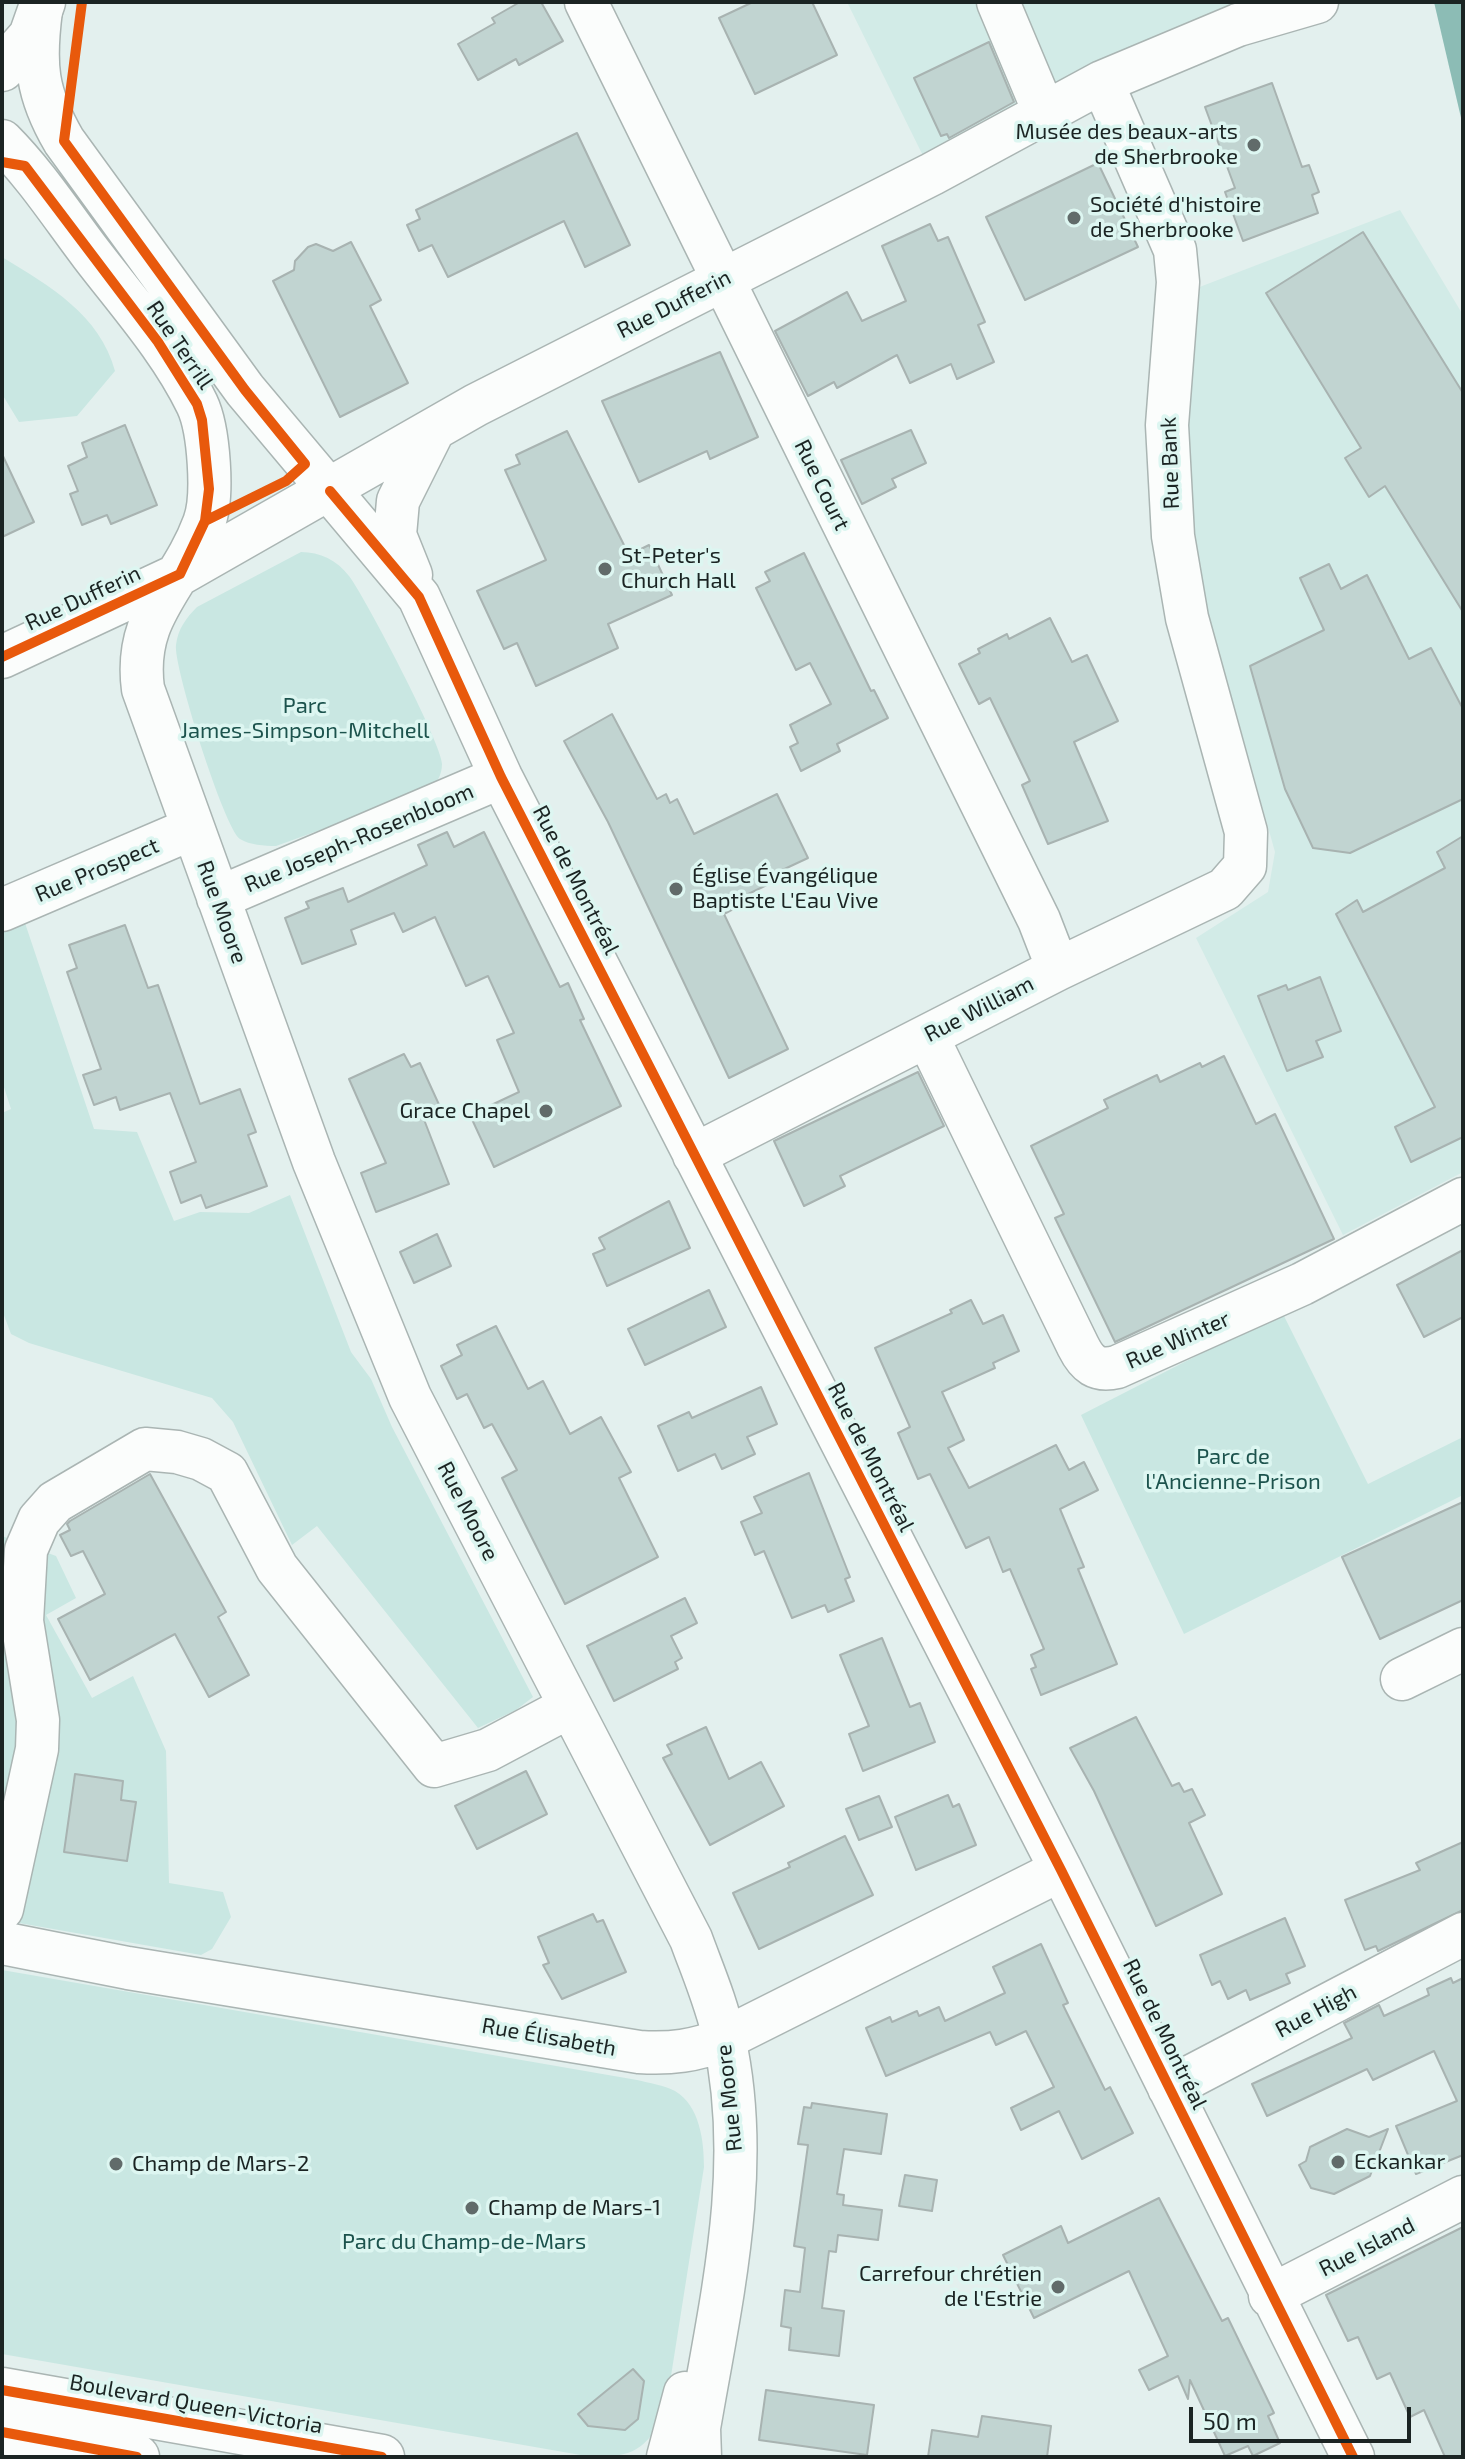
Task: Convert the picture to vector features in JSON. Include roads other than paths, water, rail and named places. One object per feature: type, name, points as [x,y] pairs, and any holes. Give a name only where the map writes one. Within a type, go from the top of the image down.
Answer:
[{"type":"main road","points":[[2,69],[31,36],[42,6]]},
{"type":"main road","name":"Boulevard Queen-Victoria","points":[[2,2390],[147,2437],[382,2457]]},
{"type":"main road","points":[[2,2432],[137,2457]]},
{"type":"street","name":"Rue Court","points":[[586,2],[722,280],[821,519],[948,771],[1039,920],[1058,969]]},
{"type":"street","points":[[998,2],[1045,114]]},
{"type":"street","name":"Rue Dufferin","points":[[2,657],[180,574],[330,491],[435,428],[1234,14],[1317,2]]},
{"type":"street","name":"Rue Terrill","points":[[42,6],[36,70],[42,96],[64,141],[245,390],[330,491]]},
{"type":"street","name":"Rue Bank","points":[[1102,82],[1175,250],[1178,282],[1167,425],[1173,536],[1187,618],[1246,832],[1247,851]]},
{"type":"street","name":"Rue Terrill","points":[[2,141],[158,342],[197,404],[202,420],[209,489],[205,521],[180,574]]},
{"type":"street","points":[[419,597],[395,535],[398,501],[435,428]]},
{"type":"street","name":"Rue de Montréal","points":[[330,491],[419,597],[501,777],[1061,1870],[1270,2296],[1353,2457]]},
{"type":"street","name":"Rue Moore","points":[[180,574],[155,609],[143,638],[139,662],[143,689],[191,829],[314,1162],[410,1397],[691,1939],[724,2039],[733,2091],[736,2193],[699,2428],[700,2457]]},
{"type":"street","name":"Rue Joseph-Rosenbloom","points":[[218,898],[501,777]]},
{"type":"street","name":"Rue Prospect","points":[[2,910],[191,829]]},
{"type":"street","name":"Rue William","points":[[694,1155],[1058,969],[1225,889],[1238,879],[1247,851]]},
{"type":"street","name":"Rue Winter","points":[[927,1036],[1084,1358],[1095,1367],[1117,1367],[1302,1284],[1463,1199]]},
{"type":"street","points":[[2,1909],[37,1749],[38,1720],[22,1621],[26,1550],[39,1520],[55,1502],[145,1449],[189,1455],[227,1473],[277,1568],[434,1766],[488,1750],[569,1707]]},
{"type":"street","points":[[1402,1679],[1463,1649]]},
{"type":"street","name":"Rue Élisabeth","points":[[2,1943],[128,1968],[639,2052],[670,2054],[699,2050],[724,2039],[1061,1870]]},
{"type":"street","name":"Rue High","points":[[1169,2088],[1463,1934]]},
{"type":"street","name":"Rue Island","points":[[1270,2296],[1463,2197]]},
{"type":"street","points":[[668,2457],[692,2368],[714,2340]]},
{"type":"place","name":"Musée des beaux-arts de Sherbrooke","points":[[1254,145]]},
{"type":"place","name":"Société d'histoire de Sherbrooke","points":[[1074,218]]},
{"type":"place","name":"St-Peter's Church Hall","points":[[605,569]]},
{"type":"place","name":"Église Évangélique Baptiste L'Eau Vive","points":[[676,889]]},
{"type":"place","name":"Grace Chapel","points":[[546,1111]]},
{"type":"place","name":"Eckankar","points":[[1338,2162]]},
{"type":"place","name":"Champ de Mars-2","points":[[116,2164]]},
{"type":"place","name":"Champ de Mars-1","points":[[472,2208]]},
{"type":"place","name":"Carrefour chrétien de l'Estrie","points":[[1058,2287]]},
{"type":"park label","name":"Parc James-Simpson-Mitchell","points":[[305,718]]},
{"type":"park label","name":"Parc de l'Ancienne-Prison","points":[[1233,1470]]},
{"type":"park label","name":"Parc du Champ-de-Mars","points":[[464,2242]]}]
